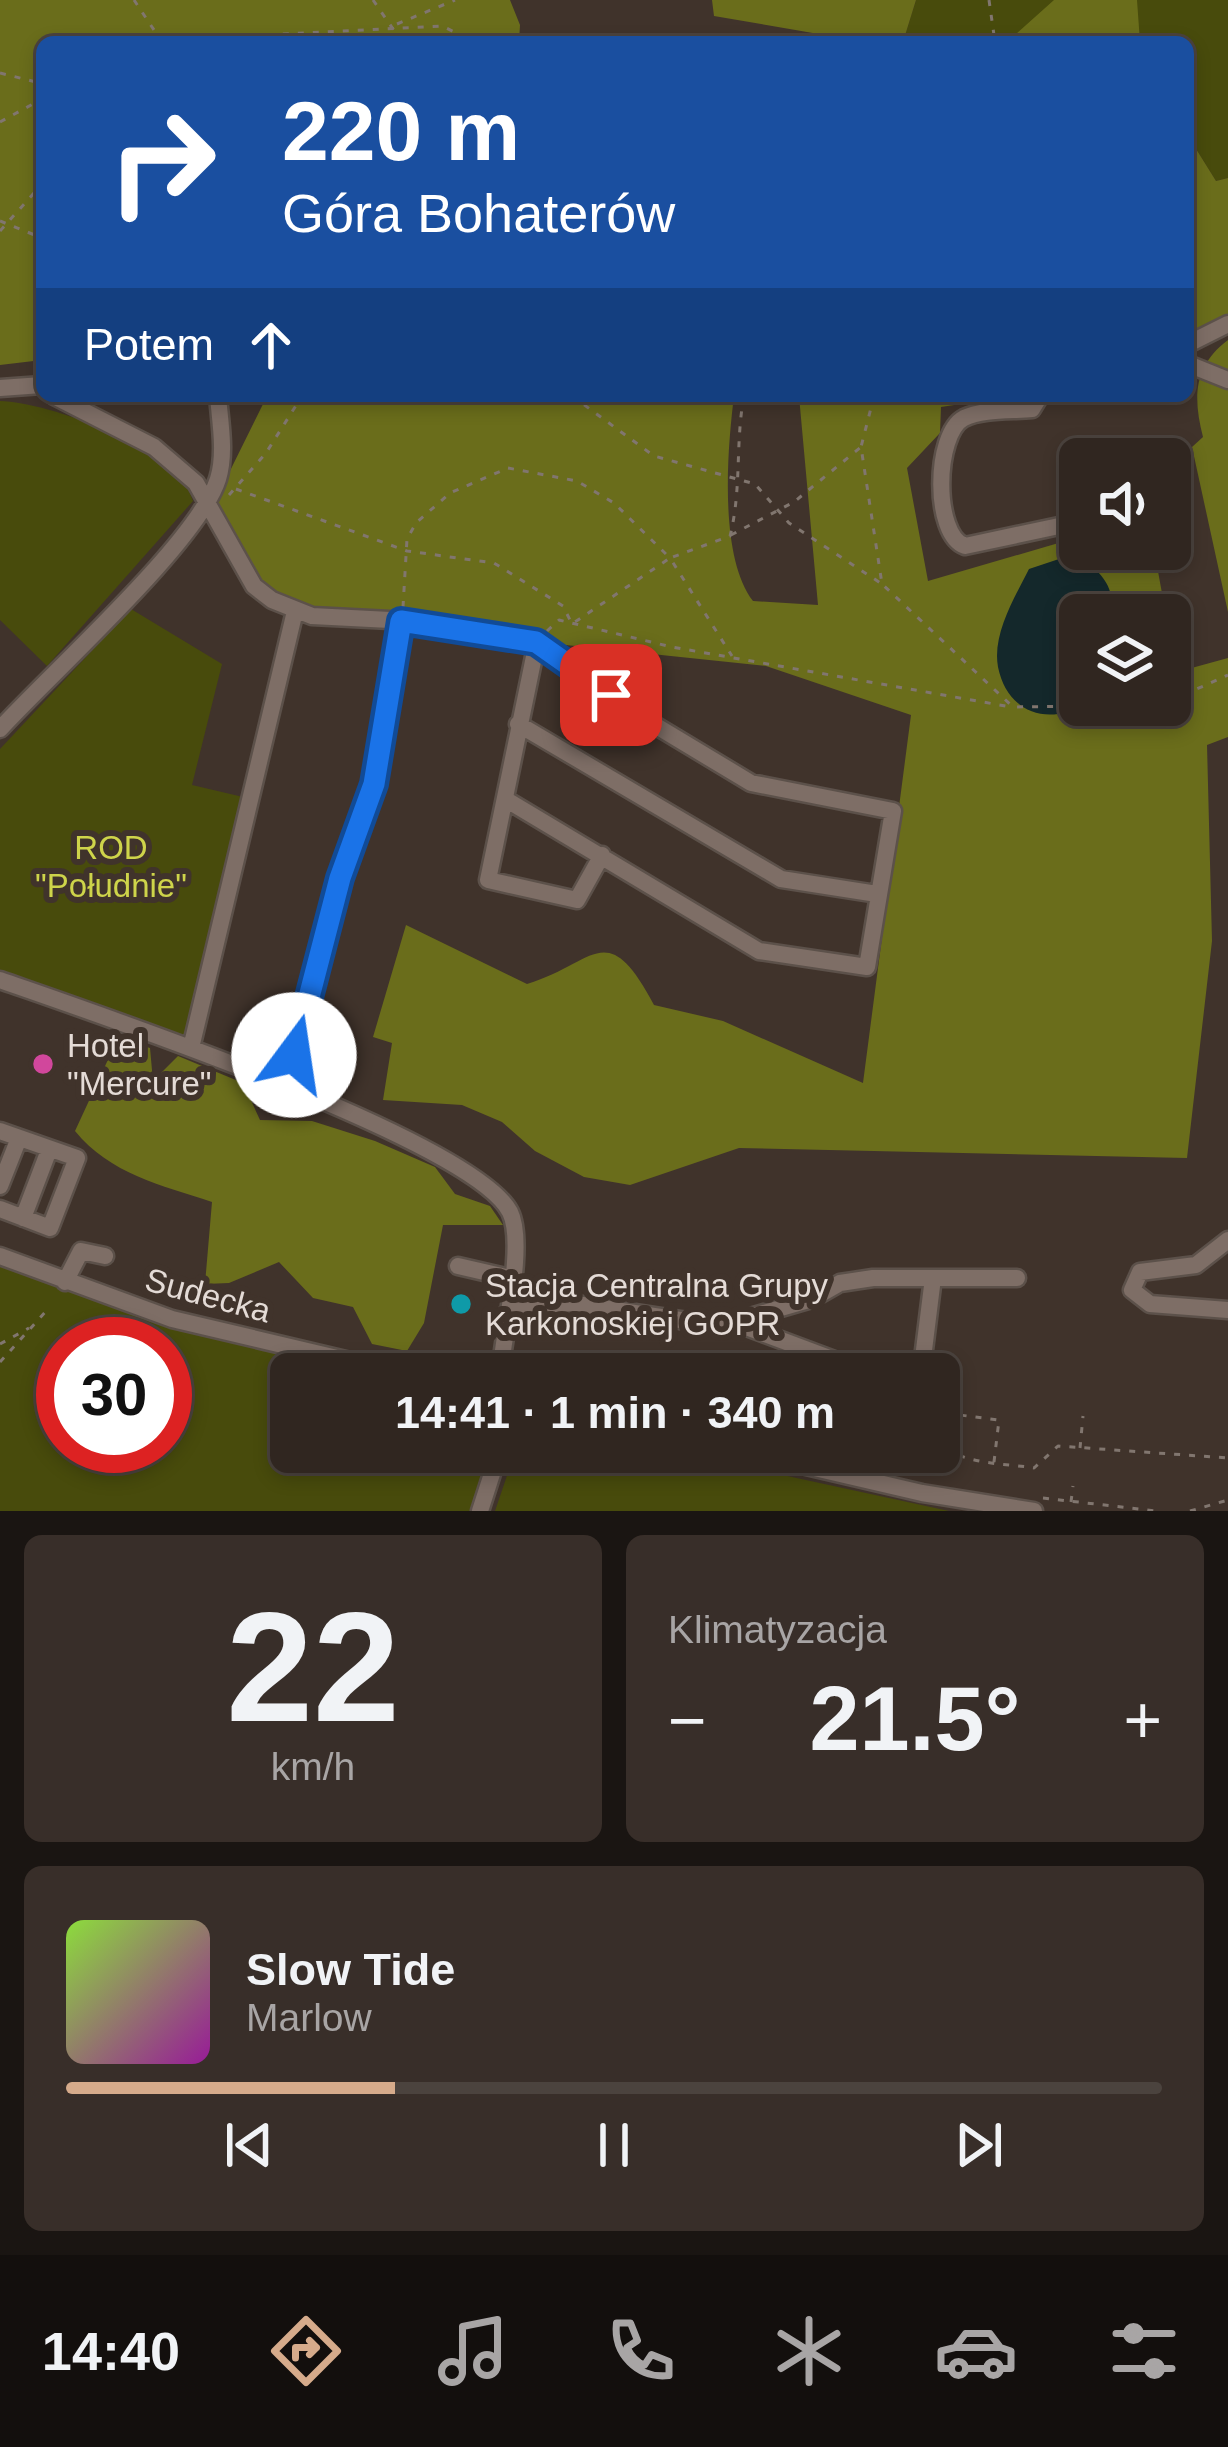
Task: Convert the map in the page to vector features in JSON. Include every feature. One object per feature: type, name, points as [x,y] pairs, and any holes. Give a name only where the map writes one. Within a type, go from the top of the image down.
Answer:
[{"type":"street","points":[[1194,341],[1228,324]]},
{"type":"street","points":[[1194,366],[1228,380]]},
{"type":"street","points":[[0,388],[36,388]]},
{"type":"street","points":[[70,402],[154,447],[196,483],[254,586],[295,611],[401,621],[536,642],[648,722],[751,783],[893,811],[867,967],[788,959],[759,951],[506,799]]},
{"type":"street","points":[[0,729],[147,574],[206,502],[220,472],[218,402]]},
{"type":"street","points":[[1036,402],[1032,409],[976,415],[957,425],[942,454],[942,503],[950,534],[964,546],[1059,526]]},
{"type":"street","points":[[191,1048],[295,611]]},
{"type":"street","points":[[286,1088],[340,878],[374,784],[401,621]]},
{"type":"street","points":[[536,642],[488,880],[577,900],[602,855]]},
{"type":"street","points":[[518,724],[781,880],[878,894]]},
{"type":"street","points":[[0,980],[191,1048],[372,1122],[484,1184],[514,1223],[503,1353]]},
{"type":"street","points":[[0,1131],[77,1158],[50,1228],[0,1209]]},
{"type":"street","points":[[0,1186],[19,1138]]},
{"type":"street","points":[[23,1218],[49,1150]]},
{"type":"street","points":[[1228,1240],[1196,1265],[1140,1272],[1132,1289],[1150,1304],[1228,1310]]},
{"type":"street","points":[[65,1282],[81,1251],[105,1256]]},
{"type":"street","name":"Sudecka","points":[[0,1256],[172,1319],[316,1353]]},
{"type":"street","points":[[458,1266],[510,1278]]},
{"type":"street","points":[[508,1311],[570,1303],[696,1326],[733,1322],[812,1299],[840,1283],[1017,1277]]},
{"type":"street","points":[[923,1353],[934,1278]]},
{"type":"street","points":[[733,1322],[816,1353]]},
{"type":"street","points":[[480,1511],[492,1473]]},
{"type":"street","points":[[838,1473],[1034,1511]]},
{"type":"path","points":[[134,0],[159,36]]},
{"type":"path","points":[[373,0],[397,36]]},
{"type":"path","points":[[389,26],[455,0]]},
{"type":"path","points":[[988,0],[994,36]]},
{"type":"path","points":[[238,36],[389,26],[442,26],[463,36]]},
{"type":"path","points":[[389,26],[389,36]]},
{"type":"path","points":[[0,73],[36,87]]},
{"type":"path","points":[[0,122],[36,102]]},
{"type":"path","points":[[0,231],[36,191]]},
{"type":"path","points":[[0,221],[36,236]]},
{"type":"path","points":[[206,502],[218,503],[236,489],[302,402]]},
{"type":"path","points":[[580,402],[654,456],[755,484],[789,524],[882,584],[1012,707]]},
{"type":"path","points":[[730,536],[740,480],[738,428],[743,402]]},
{"type":"path","points":[[872,402],[861,447],[882,584]]},
{"type":"path","points":[[572,624],[670,558],[730,536],[778,511],[861,447]]},
{"type":"path","points":[[401,621],[406,551],[416,523],[450,493],[508,468],[577,481],[614,503],[670,558],[731,656]]},
{"type":"path","points":[[236,489],[406,551],[494,563],[563,606],[572,624]]},
{"type":"path","points":[[536,642],[559,620],[1012,707],[1059,706]]},
{"type":"path","points":[[1191,692],[1228,675]]},
{"type":"path","points":[[2,1358],[48,1309]]},
{"type":"path","points":[[0,1344],[30,1327]]},
{"type":"path","points":[[960,1415],[999,1420],[994,1462]]},
{"type":"path","points":[[1080,1449],[1083,1416]]},
{"type":"path","points":[[960,1456],[1034,1468],[1058,1447],[1228,1459]]},
{"type":"path","points":[[1071,1502],[1073,1486]]},
{"type":"path","points":[[1190,1511],[1228,1500]]},
{"type":"green space","points":[[916,0],[1228,0],[1228,178],[1216,181],[1194,146],[1194,36],[905,36]]},
{"type":"green space","points":[[0,401],[79,419],[139,447],[183,482],[193,501],[47,666],[0,620]]},
{"type":"green space","name":"ROD \"Południe\"","points":[[131,609],[222,664],[192,785],[243,797],[185,1036],[0,970],[0,749]]},
{"type":"green space","points":[[0,1256],[98,1296],[181,1317],[36,1317],[36,1473],[192,1473],[192,1320],[322,1353],[270,1353],[270,1473],[492,1473],[480,1511],[0,1511]]},
{"type":"green space","points":[[508,1473],[774,1473],[949,1511],[495,1511]]},
{"type":"shaded area","points":[[0,0],[510,0],[519,36],[36,36],[36,361],[0,365]]},
{"type":"shaded area","points":[[712,0],[916,0],[905,36],[830,36],[714,16]]},
{"type":"shaded area","points":[[1054,0],[1137,0],[1140,36],[1014,36]]},
{"type":"shaded area","points":[[1194,146],[1216,181],[1228,178],[1228,316],[1194,333]]},
{"type":"shaded area","points":[[1228,340],[1228,612],[1192,447],[1203,437],[1197,396],[1202,372]]},
{"type":"shaded area","points":[[264,402],[733,402],[728,503],[742,582],[753,601],[818,605],[800,402],[974,402],[941,407],[940,433],[907,468],[928,581],[1059,543],[1059,570],[1073,570],[1072,594],[1059,594],[1059,726],[1191,726],[1191,668],[1228,658],[1228,737],[1207,745],[1212,941],[1187,1158],[739,1148],[630,1185],[584,1177],[535,1151],[502,1122],[462,1105],[383,1100],[392,1043],[373,1037],[406,925],[527,984],[598,953],[611,954],[638,977],[654,1005],[723,1021],[863,1083],[911,715],[766,666],[537,642],[530,629],[430,612],[401,621],[327,616],[270,600],[206,503],[221,489]]},
{"type":"shaded area","points":[[1086,570],[1158,570],[1162,594],[1105,594]]},
{"type":"shaded area","points":[[118,1038],[150,1048],[153,1081],[178,1056],[243,1083],[260,1120],[312,1121],[435,1167],[455,1194],[490,1206],[503,1225],[443,1225],[424,1323],[407,1351],[372,1344],[353,1307],[313,1298],[279,1262],[229,1283],[205,1284],[212,1202],[120,1168],[75,1131]]},
{"type":"water","points":[[1059,559],[1059,570],[1095,570],[1110,594],[1059,594],[1056,714],[1030,711],[1019,704],[998,667],[998,642],[1006,616],[1029,569]]},
{"type":"place","name":"Hotel \"Mercure\"","points":[[43,1064]]},
{"type":"place","name":"Stacja Centralna Grupy Karkonoskiej GOPR","points":[[461,1304]]},
{"type":"route","points":[[294,1055],[340,878],[374,784],[401,621],[536,642],[611,695]]}]
